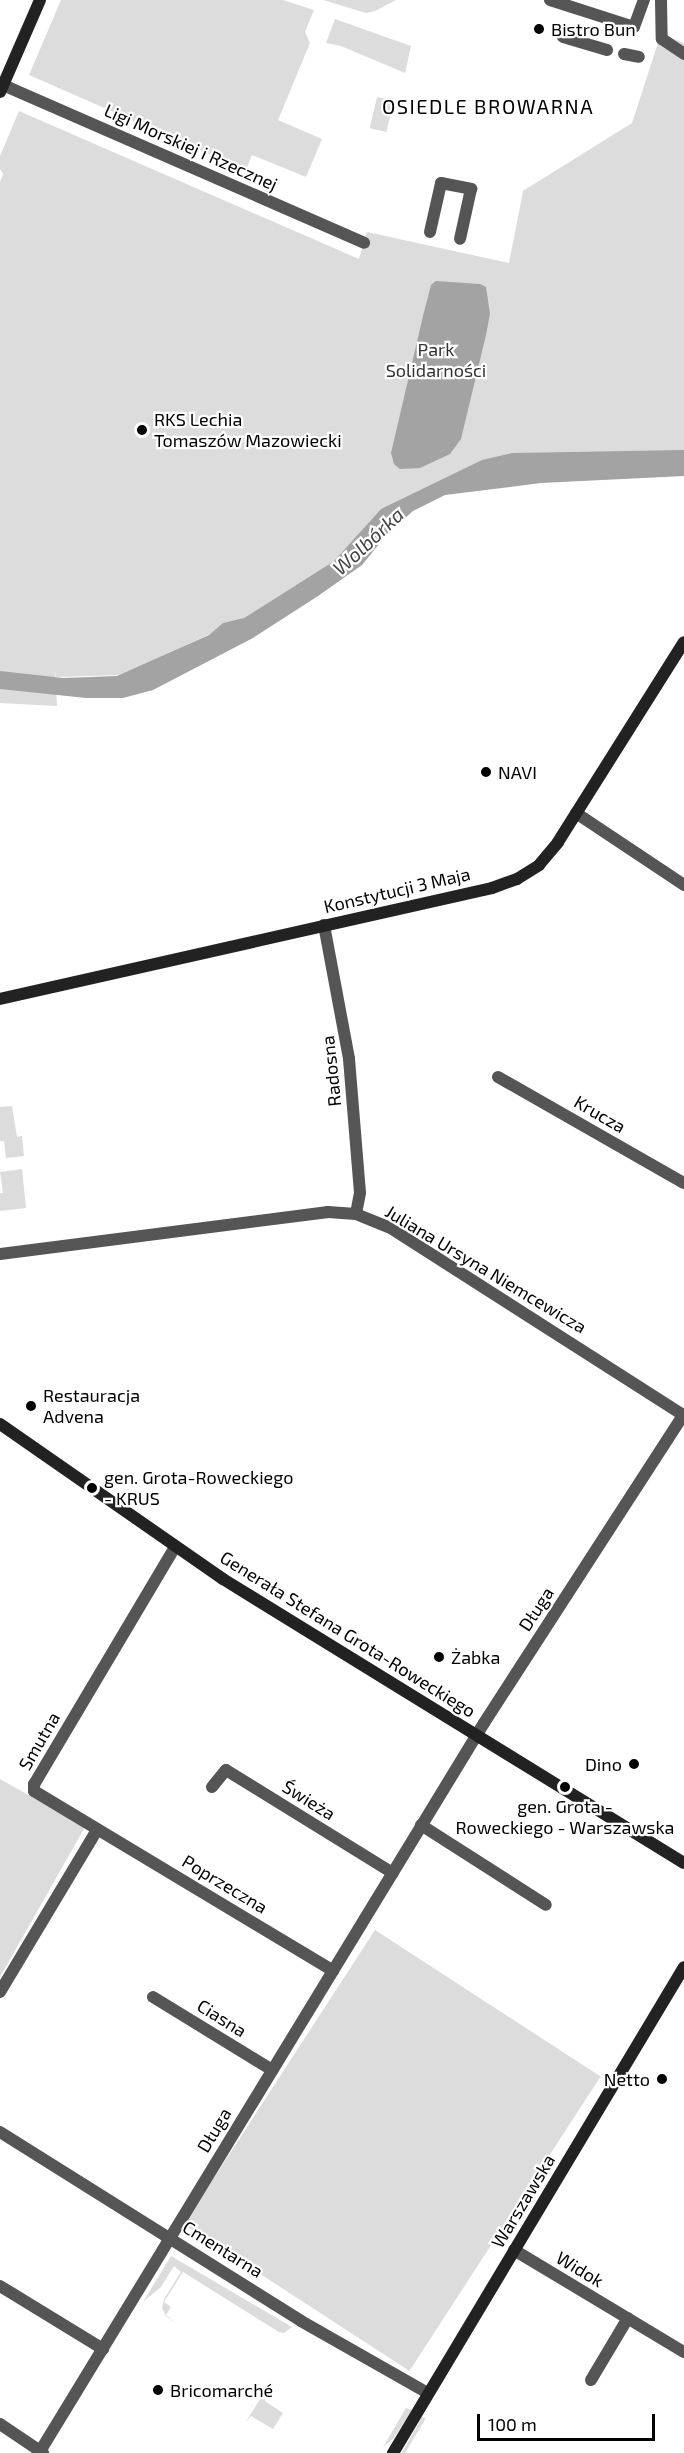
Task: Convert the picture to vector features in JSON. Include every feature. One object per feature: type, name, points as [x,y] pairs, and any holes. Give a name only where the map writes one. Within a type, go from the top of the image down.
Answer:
[{"type":"street","points":[[2,88],[40,0]]},
{"type":"street","points":[[550,0],[634,27],[644,0]]},
{"type":"street","points":[[661,0],[662,39],[684,54]]},
{"type":"street","points":[[563,37],[607,50]]},
{"type":"street","points":[[624,54],[639,57]]},
{"type":"street","name":"Ligi Morskiej i Rzecznej","points":[[2,88],[364,243]]},
{"type":"street","points":[[430,232],[441,183],[471,189],[460,239]]},
{"type":"street","name":"Konstytucji 3 Maja","points":[[0,999],[492,888],[518,879],[549,855],[684,642]]},
{"type":"street","points":[[576,813],[684,885]]},
{"type":"street","name":"Radosna","points":[[324,925],[349,1059],[360,1193],[356,1214]]},
{"type":"street","name":"Krucza","points":[[498,1077],[684,1183]]},
{"type":"street","name":"Juliana Ursyna Niemcewicza","points":[[0,1254],[328,1212],[356,1214],[389,1227],[684,1415]]},
{"type":"street","name":"Długa","points":[[41,2452],[477,1735],[684,1415]]},
{"type":"street","name":"Generała Stefana Grota-Roweckiego","points":[[0,1424],[175,1547],[684,1863]]},
{"type":"street","name":"Smutna","points":[[97,1830],[39,1797],[34,1791],[34,1784],[175,1547]]},
{"type":"street","name":"Świeża","points":[[212,1787],[226,1770],[393,1873]]},
{"type":"street","points":[[421,1826],[546,1905]]},
{"type":"street","points":[[0,1992],[97,1830]]},
{"type":"street","name":"Poprzeczna","points":[[97,1830],[333,1971]]},
{"type":"street","name":"Warszawska","points":[[393,2453],[684,1967]]},
{"type":"street","name":"Ciasna","points":[[153,1997],[272,2070]]},
{"type":"street","name":"Cmentarna","points":[[0,2132],[302,2321],[428,2393]]},
{"type":"street","name":"Widok","points":[[514,2250],[684,2352]]},
{"type":"street","points":[[0,2286],[103,2349]]},
{"type":"street","points":[[591,2380],[628,2318]]},
{"type":"street","points":[[0,2424],[41,2452]]},
{"type":"green space","points":[[61,0],[283,0],[314,10],[305,32],[310,43],[278,120],[322,139],[306,177],[252,155],[246,170],[29,75]]},
{"type":"green space","points":[[323,0],[396,0],[366,13]]},
{"type":"green space","points":[[335,19],[411,46],[405,73],[341,46],[326,43]]},
{"type":"green space","name":"Park Solidarności","points":[[669,37],[684,43],[684,454],[543,453],[381,509],[334,561],[244,618],[122,675],[56,677],[55,670],[57,706],[0,703],[0,182],[3,174],[0,169],[0,156],[19,111],[359,259],[367,232],[509,263],[523,191],[632,123],[658,43]]},
{"type":"green space","points":[[377,97],[394,101],[386,132],[370,128]]},
{"type":"green space","points":[[12,1106],[17,1137],[22,1136],[24,1156],[6,1158],[4,1141],[0,1141],[0,1107]]},
{"type":"green space","points":[[22,1169],[26,1208],[0,1211],[0,1193],[3,1193],[0,1172]]},
{"type":"green space","points":[[0,1779],[85,1827],[0,1977]]},
{"type":"green space","points":[[375,1930],[601,2077],[409,2371],[184,2224]]},
{"type":"green space","points":[[171,2256],[292,2327],[284,2333],[279,2332],[183,2272],[164,2302],[171,2307],[166,2315],[177,2324],[166,2316],[162,2308],[164,2299],[181,2272],[174,2266],[161,2287],[143,2302]]},
{"type":"green space","points":[[264,2393],[265,2401],[283,2413],[273,2429],[251,2416],[245,2423]]},
{"type":"green space","points":[[406,2408],[412,2410],[393,2439],[383,2447]]},
{"type":"green space","points":[[422,2417],[426,2418],[405,2453],[402,2453]]},
{"type":"water","points":[[436,281],[480,284],[486,287],[490,314],[486,335],[461,439],[450,454],[420,468],[400,469],[394,464],[391,453],[431,285]]},
{"type":"water","name":"Wolbórka","points":[[684,450],[684,476],[541,483],[445,495],[413,511],[388,533],[362,565],[318,596],[253,638],[153,690],[123,698],[86,698],[0,689],[0,671],[63,678],[117,676],[209,635],[223,623],[244,618],[334,561],[381,509],[482,460],[512,453]]},
{"type":"place","name":"Bistro Bun","points":[[539,29]]},
{"type":"place","name":"RKS Lechia Tomaszów Mazowiecki","points":[[142,430]]},
{"type":"place","name":"NAVI","points":[[486,772]]},
{"type":"place","name":"Restauracja Advena","points":[[31,1406]]},
{"type":"place","name":"gen. Grota-Roweckiego - KRUS","points":[[92,1488]]},
{"type":"place","name":"Żabka","points":[[439,1657]]},
{"type":"place","name":"Dino","points":[[634,1764]]},
{"type":"place","name":"gen. Grota - Roweckiego - Warszawska","points":[[565,1787]]},
{"type":"place","name":"Netto","points":[[662,2079]]},
{"type":"place","name":"Bricomarché","points":[[158,2390]]},
{"type":"district","name":"OSIEDLE BROWARNA","points":[[488,106]]}]
